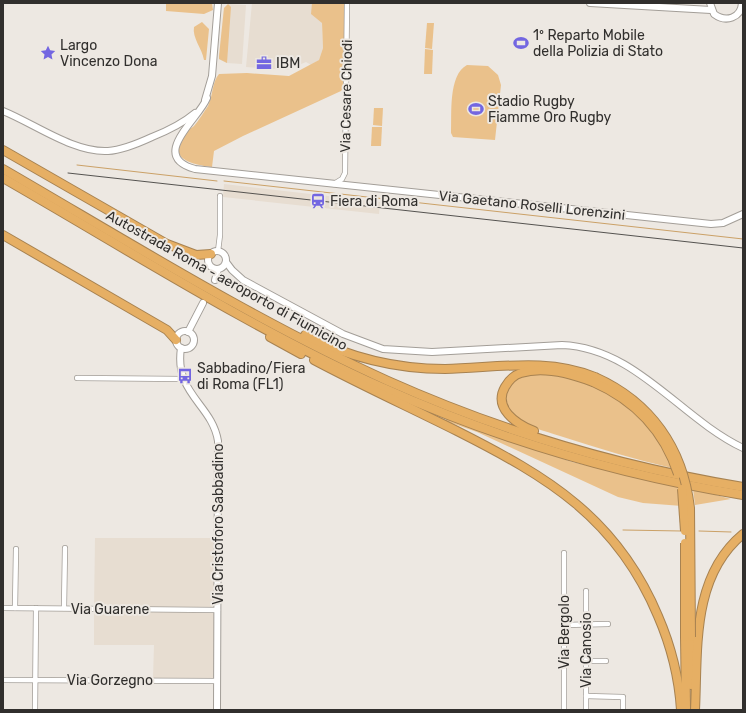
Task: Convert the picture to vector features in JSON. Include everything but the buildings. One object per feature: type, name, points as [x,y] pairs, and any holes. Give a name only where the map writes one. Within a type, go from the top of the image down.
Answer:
[{"type":"highway","points":[[3,150],[167,244],[196,255],[204,256],[214,252]]},
{"type":"highway","points":[[3,163],[44,193]]},
{"type":"highway","name":"Autostrada Roma - aeroporto di Fiumicino","points":[[3,169],[278,327],[351,364],[423,396],[476,416],[554,442],[673,474],[743,487]]},
{"type":"highway","name":"Autostrada Roma - aeroporto di Fiumicino","points":[[3,178],[242,316],[309,352],[380,386],[420,403],[498,432],[562,453],[661,479],[743,495]]},
{"type":"highway","points":[[3,235],[167,330],[176,340]]},
{"type":"highway","points":[[242,316],[283,345],[506,456],[545,479],[585,510],[621,551],[650,597],[668,643],[675,669],[681,710]]},
{"type":"highway","points":[[278,327],[292,329],[351,355],[390,365],[445,369],[548,365],[574,369],[594,379],[623,398],[647,420],[665,445],[677,471],[682,492],[685,514],[691,710]]},
{"type":"highway","points":[[554,442],[544,434],[520,424],[507,414],[502,399],[506,386],[519,374],[533,371],[594,379]]},
{"type":"highway","points":[[696,710],[700,624],[704,597],[716,564],[726,551],[743,534]]},
{"type":"highway","points":[[686,710],[688,637]]},
{"type":"street","points":[[3,112],[78,146],[109,151],[146,140],[180,124],[195,113],[207,98],[212,76],[218,3]]},
{"type":"street","name":"Via Cesare Chiodi","points":[[334,184],[342,180],[345,173],[347,3]]},
{"type":"street","points":[[590,3],[711,10]]},
{"type":"street","points":[[710,3],[711,10],[714,14],[724,19],[734,17],[742,8]]},
{"type":"street","name":"Via Gaetano Roselli Lorenzini","points":[[207,98],[201,110],[176,141],[176,154],[184,164],[198,170],[711,224],[723,223],[743,214]]},
{"type":"street","points":[[220,196],[220,232],[214,252],[209,262],[212,267],[218,269],[223,267],[226,262]]},
{"type":"street","points":[[214,252],[225,256],[226,262],[233,272],[245,281],[336,330],[359,341],[380,348],[432,352],[565,345],[603,353],[634,370],[717,433],[743,448]]},
{"type":"street","points":[[215,280],[218,269]]},
{"type":"street","points":[[188,332],[203,303]]},
{"type":"street","points":[[180,332],[188,332],[193,338],[193,344],[186,349],[181,348],[176,340],[180,332]]},
{"type":"street","name":"Via Cristoforo Sabbadino","points":[[181,348],[180,362],[183,379],[213,426],[218,441],[217,710]]},
{"type":"street","points":[[77,378],[183,379]]},
{"type":"street","points":[[64,608],[65,548]]},
{"type":"street","points":[[15,608],[16,549]]},
{"type":"street","name":"Via Bergolo","points":[[564,553],[564,710]]},
{"type":"street","name":"Via Canosio","points":[[586,591],[586,710]]},
{"type":"street","name":"Via Guarene","points":[[3,608],[218,610]]},
{"type":"street","points":[[34,710],[36,608]]},
{"type":"street","points":[[564,625],[608,624]]},
{"type":"street","points":[[587,661],[606,661]]},
{"type":"street","name":"Via Gorzegno","points":[[3,680],[217,681]]},
{"type":"street","points":[[586,696],[623,697],[623,710]]},
{"type":"shaded area","points":[[166,3],[212,3],[213,10],[204,14],[166,11]]},
{"type":"shaded area","name":"IBM","points":[[252,3],[312,3],[312,9],[322,23],[323,48],[319,60],[311,65],[306,62],[287,70],[246,67]]},
{"type":"shaded area","points":[[312,3],[344,3],[344,87],[341,91],[214,151],[212,167],[191,163],[180,156],[178,151],[179,144],[184,135],[200,119],[208,106],[215,81],[219,74],[247,73],[289,76],[319,60],[323,48],[322,23],[311,14]]},
{"type":"shaded area","points":[[228,4],[246,5],[242,64],[227,63],[219,59],[224,8]]},
{"type":"shaded area","points":[[228,4],[231,7],[227,63],[219,59],[219,56],[224,8]]},
{"type":"shaded area","points":[[202,22],[209,29],[206,60],[204,60],[194,35],[194,27]]},
{"type":"shaded area","points":[[427,23],[434,23],[432,49],[425,48]]},
{"type":"shaded area","points":[[425,49],[433,50],[432,74],[424,74]]},
{"type":"shaded area","name":"Stadio Rugby Fiamme Oro Rugby","points":[[467,65],[488,66],[498,75],[501,85],[495,140],[453,137],[451,133],[451,106],[454,86],[461,70]]},
{"type":"shaded area","points":[[374,108],[383,108],[382,126],[373,125]]},
{"type":"shaded area","points":[[372,127],[382,127],[381,146],[371,146]]},
{"type":"shaded area","points":[[224,184],[380,202],[379,214],[223,197]]},
{"type":"shaded area","points":[[529,374],[557,374],[598,386],[644,418],[663,444],[672,468],[588,445],[536,428],[512,415],[505,402],[505,395],[512,382]]},
{"type":"shaded area","points":[[446,419],[572,462],[679,487],[682,506],[643,503],[618,497],[477,432],[446,421]]},
{"type":"shaded area","points":[[693,489],[731,499],[695,505]]},
{"type":"shaded area","points":[[95,538],[216,538],[215,607],[94,607]]},
{"type":"shaded area","points":[[94,612],[215,612],[214,679],[153,678],[154,645],[94,645]]},
{"type":"waterway","points":[[77,165],[217,181]]},
{"type":"waterway","points":[[224,181],[743,239]]},
{"type":"waterway","points":[[623,530],[681,531]]},
{"type":"waterway","points":[[699,531],[731,532]]},
{"type":"railway","points":[[68,173],[743,248]]},
{"type":"place","name":"1º Reparto Mobile della Polizia di Stato","points":[[521,43]]},
{"type":"place","name":"Largo Vincenzo Dona","points":[[48,53]]},
{"type":"place","name":"IBM","points":[[264,63]]},
{"type":"place","name":"Stadio Rugby Fiamme Oro Rugby","points":[[476,109]]},
{"type":"place","name":"Fiera di Roma","points":[[318,201]]},
{"type":"place","name":"Sabbadino/Fiera di Roma (FL1)","points":[[185,376]]}]
